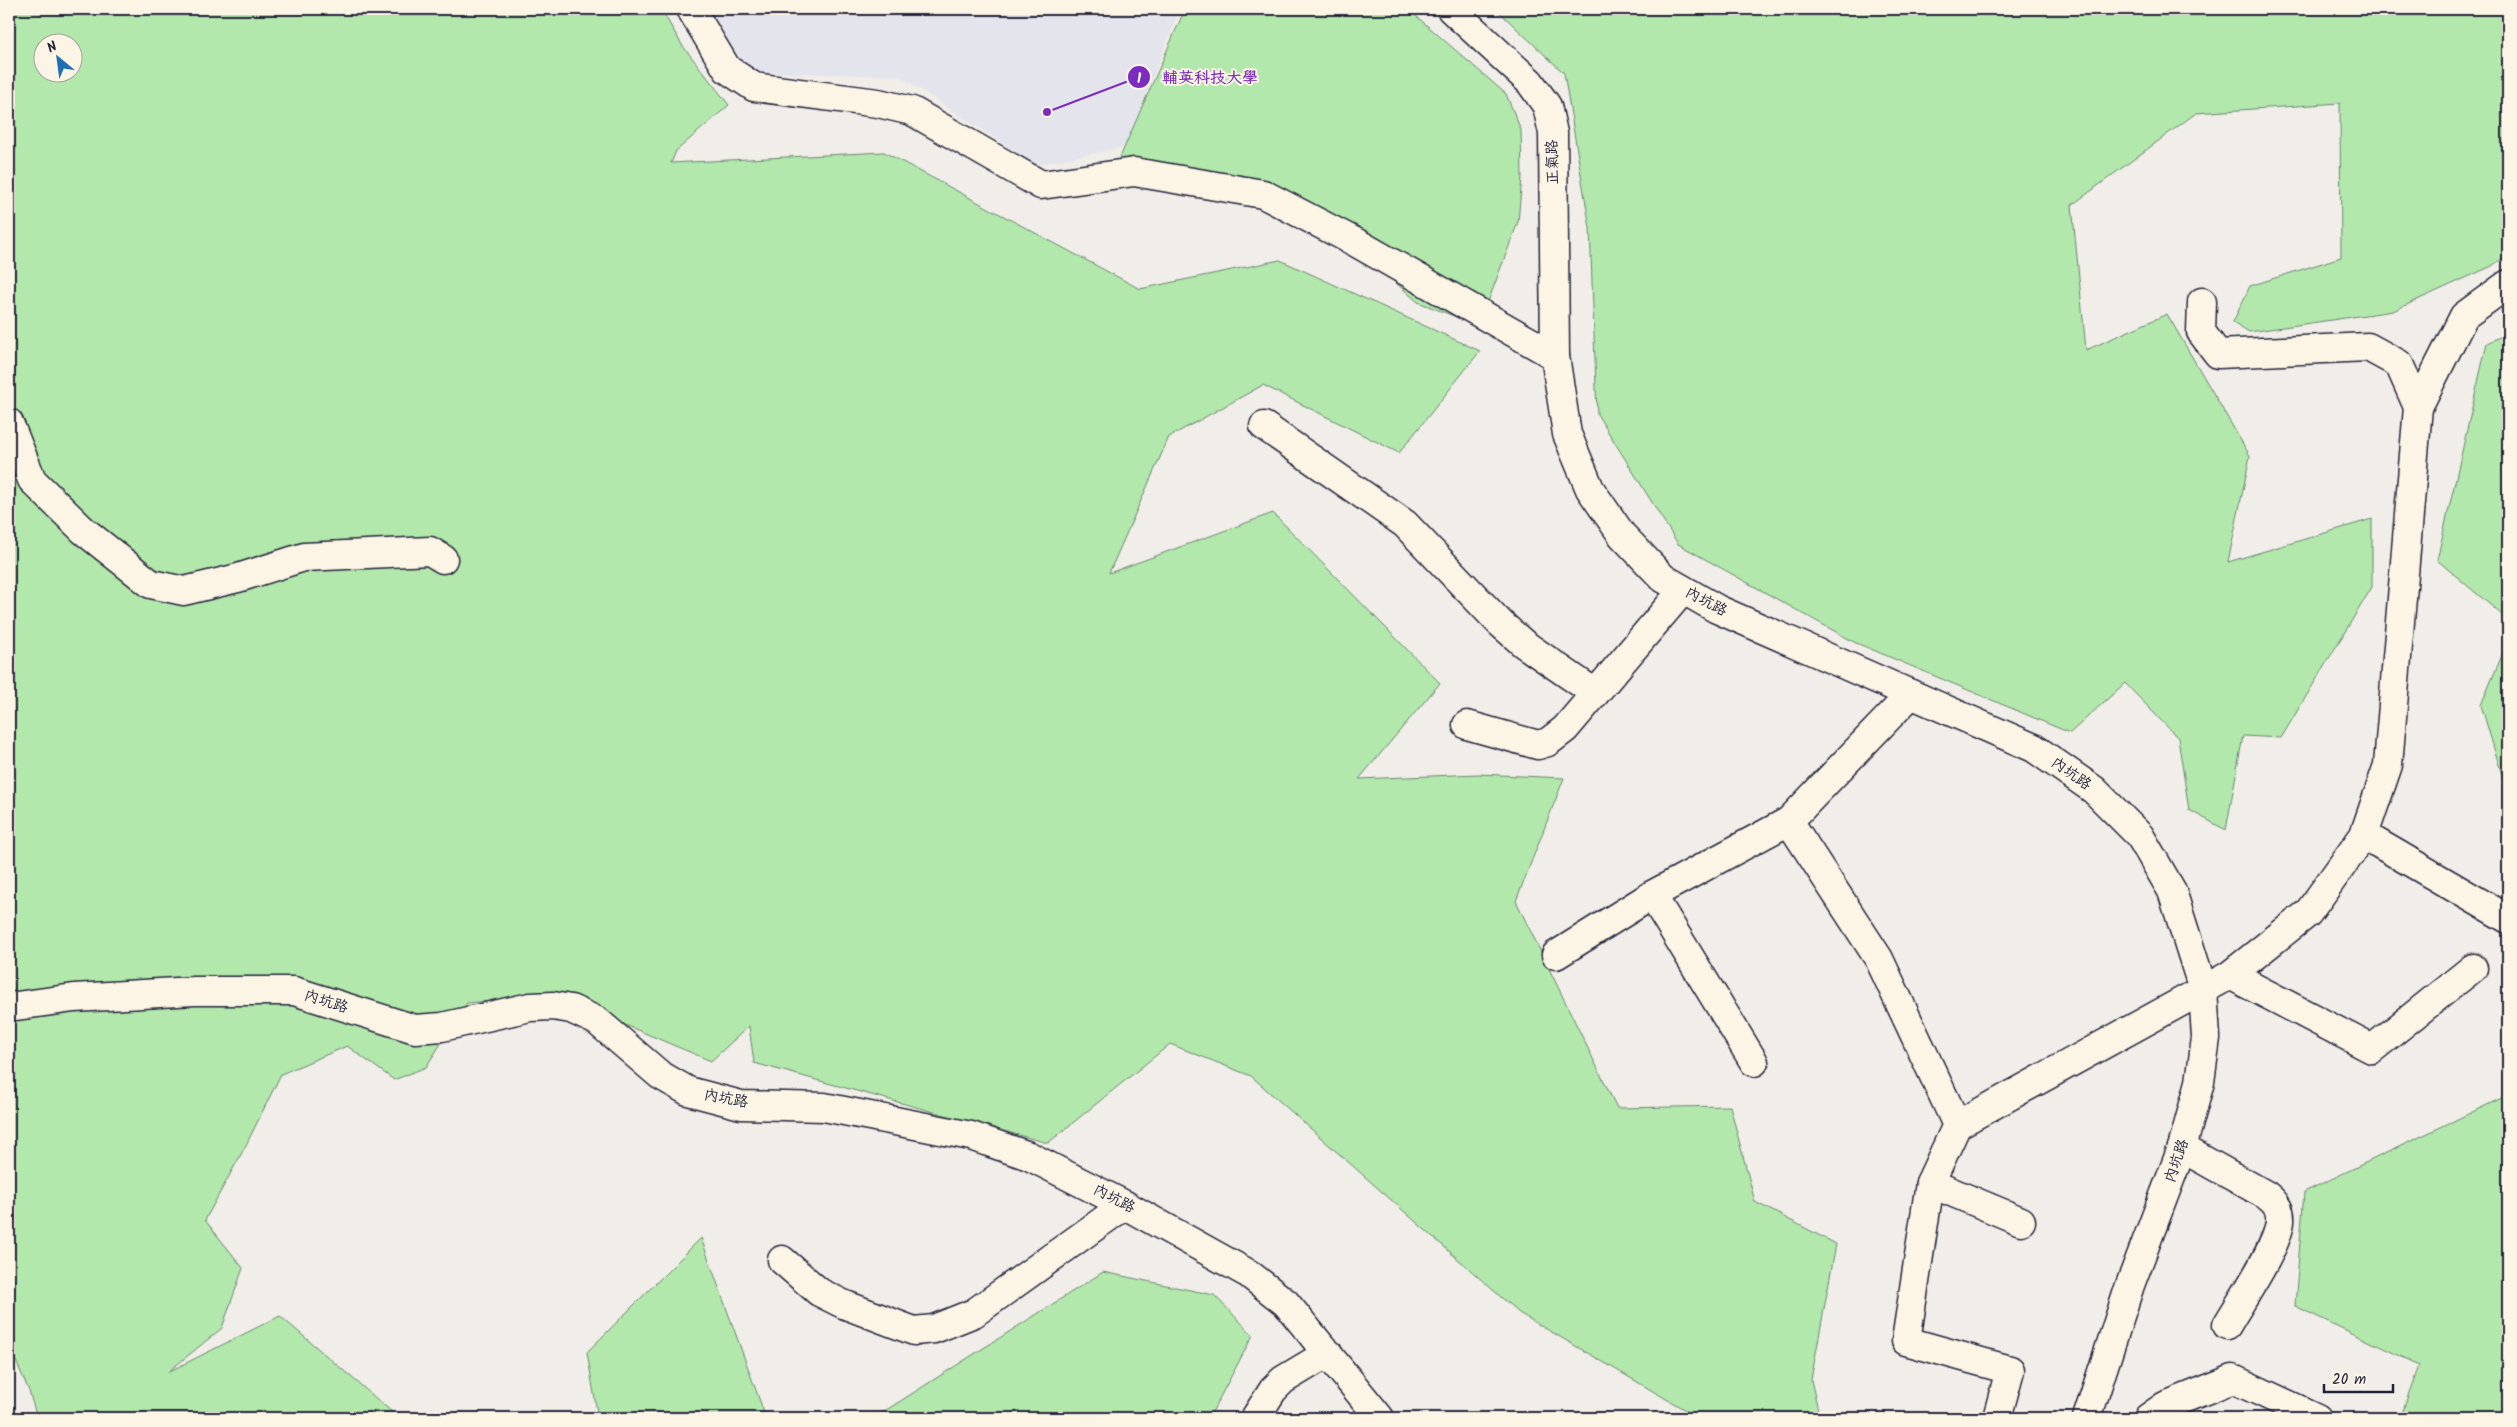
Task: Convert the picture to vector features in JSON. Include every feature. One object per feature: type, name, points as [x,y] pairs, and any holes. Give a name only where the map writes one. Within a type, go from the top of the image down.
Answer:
[{"type":"street","points":[[691,9],[727,69],[754,87],[878,103],[912,112],[1041,185],[1134,172],[1263,194],[1357,243],[1555,356]]},
{"type":"street","name":"正氣路","points":[[1451,9],[1530,82],[1547,106],[1552,134],[1555,356]]},
{"type":"street","points":[[1997,1418],[2010,1370],[1906,1341],[1930,1183],[1958,1125],[2230,975],[2308,913],[2364,835],[2388,764],[2418,407],[2464,316],[2508,284]]},
{"type":"street","points":[[2202,302],[2201,332],[2218,354],[2368,347],[2399,364],[2418,407]]},
{"type":"street","name":"內坑路","points":[[1555,356],[1568,434],[1590,489],[1622,535],[1663,578],[1717,610],[2034,748],[2094,790],[2140,836],[2172,891],[2203,989],[2206,1038],[2200,1082],[2182,1148],[2130,1285],[2087,1418]]},
{"type":"street","points":[[9,424],[32,480],[82,530],[151,584],[184,591],[238,578],[304,557],[430,551],[442,559]]},
{"type":"street","points":[[1264,426],[1405,524],[1500,623],[1524,644],[1595,693]]},
{"type":"street","points":[[1467,725],[1538,745],[1548,742],[1565,729],[1683,590]]},
{"type":"street","points":[[1556,955],[1652,894],[1789,821],[1910,694]]},
{"type":"street","points":[[1789,821],[1879,959],[1958,1125]]},
{"type":"street","points":[[2364,835],[2508,919]]},
{"type":"street","points":[[1652,894],[1754,1062]]},
{"type":"street","points":[[2230,975],[2372,1049],[2473,968]]},
{"type":"street","name":"內坑路","points":[[9,1006],[74,998],[194,991],[294,991],[416,1029],[442,1027],[530,1008],[553,1006],[571,1009],[597,1021],[660,1075],[688,1091],[741,1105],[824,1107],[971,1136],[1029,1156],[1125,1205],[1249,1274],[1286,1303],[1328,1352],[1380,1418]]},
{"type":"street","points":[[2182,1148],[2266,1195],[2274,1201],[2280,1210],[2281,1221],[2277,1238],[2227,1326]]},
{"type":"street","points":[[1930,1183],[2021,1221]]},
{"type":"street","points":[[782,1260],[819,1292],[843,1304],[914,1332],[934,1329],[974,1313],[1125,1205]]},
{"type":"street","points":[[1255,1418],[1273,1390],[1284,1380],[1328,1352]]},
{"type":"street","points":[[2148,1418],[2165,1406],[2232,1379],[2317,1418]]},
{"type":"shaded area","points":[[706,9],[1180,9],[1125,147],[1036,165],[899,76],[746,72]]},
{"type":"green space","points":[[9,9],[661,9],[682,45],[729,105],[676,151],[671,163],[884,152],[1140,289],[1280,260],[1480,351],[1399,453],[1263,385],[1169,437],[1109,573],[1273,513],[1440,683],[1359,779],[1478,774],[1564,778],[1516,901],[1617,1108],[1730,1106],[1755,1202],[1836,1244],[1811,1380],[1820,1418],[1699,1418],[1519,1313],[1251,1076],[1170,1044],[1048,1143],[754,1063],[749,1026],[711,1061],[623,1024],[594,1030],[516,999],[467,1003],[426,1067],[394,1080],[347,1046],[281,1074],[245,1147],[205,1220],[243,1268],[222,1328],[168,1372],[280,1316],[399,1418],[37,1418],[29,1391],[9,1345]]},
{"type":"green space","points":[[1185,9],[1408,9],[1506,94],[1521,130],[1522,177],[1518,222],[1479,326],[1418,302],[1353,246],[1254,190],[1118,162]]},
{"type":"green space","points":[[1496,9],[2508,9],[2508,254],[2492,266],[2393,311],[2249,332],[2233,322],[2250,286],[2341,257],[2340,103],[2196,113],[2072,205],[2086,350],[2167,314],[2250,456],[2228,562],[2372,519],[2372,587],[2281,738],[2243,736],[2226,830],[2189,810],[2178,738],[2125,683],[2070,733],[1854,642],[1678,544],[1597,414],[1590,228],[1564,73]]},
{"type":"green space","points":[[2508,333],[2508,620],[2437,560],[2487,343]]},
{"type":"green space","points":[[2508,641],[2508,790],[2481,705]]},
{"type":"green space","points":[[2508,1095],[2508,1418],[2400,1418],[2419,1365],[2295,1306],[2304,1192]]},
{"type":"green space","points":[[701,1238],[766,1418],[598,1418],[587,1352]]},
{"type":"green space","points":[[1103,1272],[1214,1295],[1253,1335],[1209,1418],[820,1418],[880,1414]]},
{"type":"place","name":"輔英科技大學","points":[[1047,112]]}]
